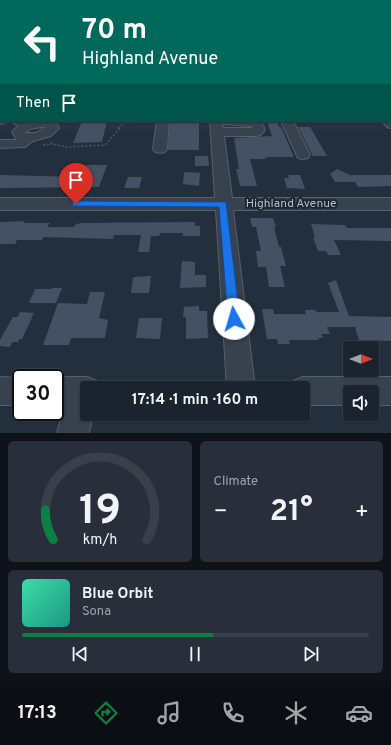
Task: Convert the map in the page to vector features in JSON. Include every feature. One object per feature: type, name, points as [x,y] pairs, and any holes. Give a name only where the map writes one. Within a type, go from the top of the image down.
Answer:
[{"type":"street","points":[[160,149],[163,122]]},
{"type":"street","points":[[287,122],[303,155]]},
{"type":"street","points":[[220,125],[223,204],[240,381]]},
{"type":"street","points":[[0,144],[23,143],[27,140],[23,128]]},
{"type":"street","name":"Highland Avenue","points":[[0,204],[391,204]]},
{"type":"street","points":[[0,391],[12,391]]},
{"type":"street","points":[[73,433],[75,391]]},
{"type":"street","points":[[310,391],[391,391]]},
{"type":"path","points":[[52,137],[52,144],[62,146],[105,145],[120,128],[118,128],[126,122]]},
{"type":"building","points":[[82,122],[107,122],[102,142],[73,143]]},
{"type":"building","points":[[170,122],[199,122],[199,150],[168,150]]},
{"type":"building","points":[[267,122],[277,122],[294,157],[265,157],[266,159],[250,159],[257,186],[240,186],[236,169],[239,169],[234,138],[272,136]]},
{"type":"building","points":[[298,127],[310,127],[327,156],[313,156]]},
{"type":"building","points":[[195,156],[208,156],[209,166],[195,166]]},
{"type":"building","points":[[86,165],[107,165],[99,187],[0,188],[0,175],[78,177],[82,176]]},
{"type":"building","points":[[337,169],[350,175],[391,175],[391,186],[358,187],[355,182],[335,182],[330,174]]},
{"type":"building","points":[[184,172],[200,173],[199,186],[183,184]]},
{"type":"building","points":[[288,175],[300,175],[305,189],[287,188],[284,178],[289,178]]},
{"type":"building","points":[[128,177],[142,177],[139,188],[124,188]]},
{"type":"building","points":[[250,218],[273,218],[279,247],[281,247],[286,266],[280,266],[285,287],[269,287],[266,267],[258,267],[256,251],[261,251],[256,227],[252,227]]},
{"type":"building","points":[[25,221],[24,223],[50,223],[47,227],[74,227],[76,224],[83,223],[195,222],[195,226],[200,226],[200,236],[183,236],[183,233],[160,233],[159,236],[151,236],[149,252],[138,252],[141,235],[114,235],[113,239],[43,237],[42,240],[17,240],[15,244],[0,244],[0,222]]},
{"type":"building","points":[[311,224],[345,225],[347,228],[391,228],[391,241],[334,240],[341,255],[328,255],[326,251],[318,251],[313,237],[315,237]]},
{"type":"building","points":[[182,261],[195,262],[195,275],[206,275],[206,287],[180,288]]},
{"type":"building","points":[[151,276],[149,293],[131,293],[133,277]]},
{"type":"building","points":[[336,280],[349,316],[391,317],[391,341],[359,340],[355,327],[327,327],[330,334],[321,334],[323,338],[318,338],[319,340],[289,340],[290,344],[278,344],[277,339],[267,339],[262,309],[273,309],[274,314],[306,314],[305,310],[315,310],[316,312],[339,312],[328,283]]},
{"type":"building","points":[[62,288],[56,303],[29,303],[35,289]]},
{"type":"building","points":[[90,292],[105,292],[99,318],[108,320],[105,338],[71,338],[69,345],[43,345],[58,303],[87,304]]},
{"type":"building","points":[[199,306],[199,311],[207,311],[208,338],[186,339],[186,317],[183,317],[184,307]]},
{"type":"building","points":[[20,312],[34,313],[22,339],[19,339],[18,342],[12,342],[10,347],[0,346],[0,340],[13,317],[18,317]]},
{"type":"building","points":[[139,318],[162,318],[160,339],[136,338]]},
{"type":"route","points":[[76,204],[223,204],[234,319]]}]
